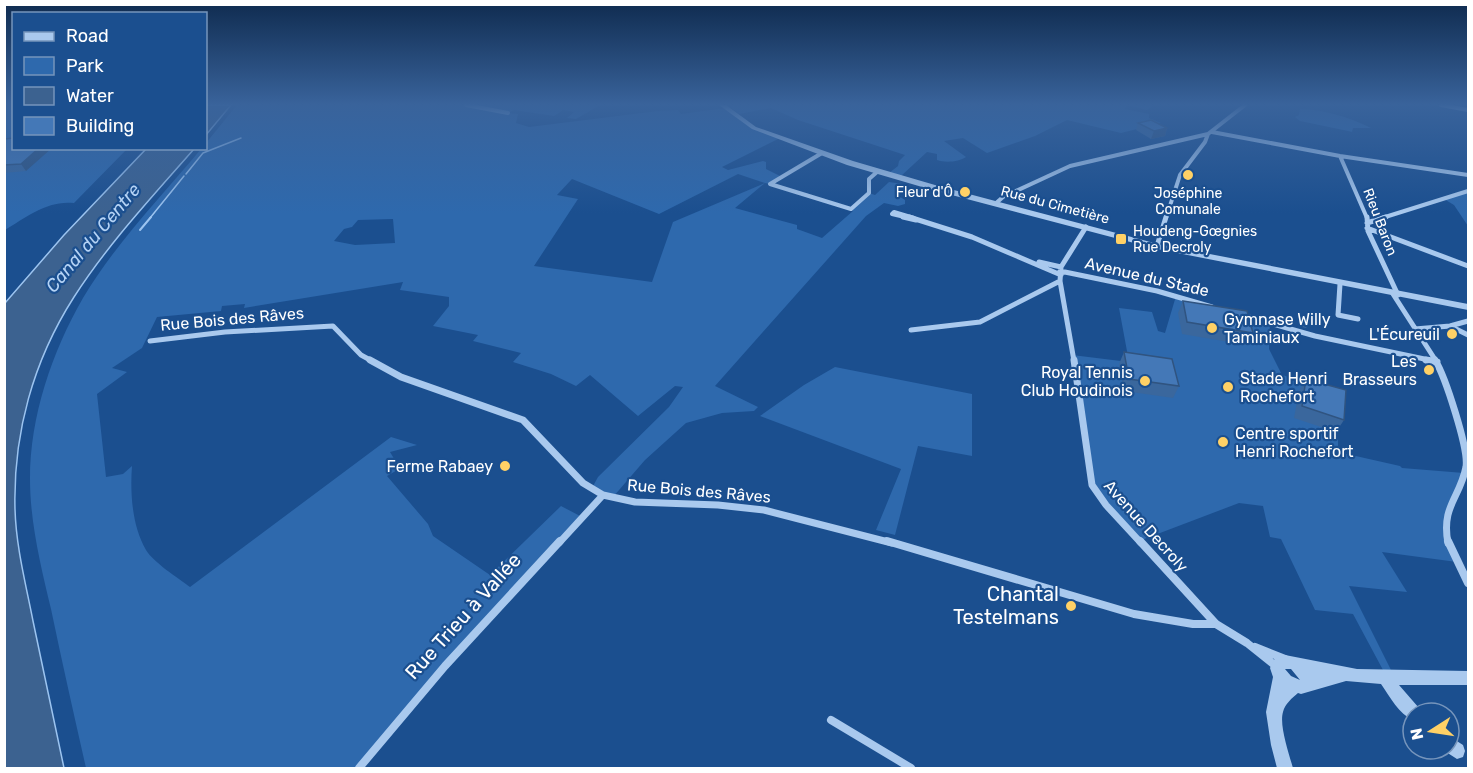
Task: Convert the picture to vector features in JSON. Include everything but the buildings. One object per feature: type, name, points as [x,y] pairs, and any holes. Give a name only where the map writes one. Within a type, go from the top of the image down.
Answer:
[{"type":"street","name":"Rue du Cimetière","points":[[790,141],[876,171],[1157,246],[1396,295],[1468,307]]},
{"type":"street","points":[[995,204],[1003,197],[1070,166],[1176,141]]},
{"type":"street","points":[[1157,246],[1180,175],[1206,141]]},
{"type":"street","points":[[1256,141],[1468,175]]},
{"type":"street","points":[[822,153],[770,184],[851,209],[869,193],[868,179],[876,171]]},
{"type":"street","name":"Rieu Baron","points":[[1340,156],[1367,216],[1367,225],[1396,295],[1414,329],[1442,371],[1459,425],[1466,466],[1449,507],[1445,528],[1449,548],[1468,583]]},
{"type":"street","points":[[1367,225],[1468,191]]},
{"type":"street","name":"Avenue du Stade","points":[[893,213],[963,233],[1060,274],[1157,291],[1218,308]]},
{"type":"street","points":[[1367,225],[1468,266]]},
{"type":"street","points":[[911,330],[980,322],[1060,274],[1086,227]]},
{"type":"street","name":"Avenue Decroly","points":[[1060,274],[1092,485],[1106,505],[1216,624],[1246,643]]},
{"type":"street","points":[[1340,284],[1338,315],[1358,319]]},
{"type":"street","points":[[1239,314],[1324,338],[1437,363]]},
{"type":"street","points":[[1414,329],[1450,326],[1468,321]]},
{"type":"street","name":"Rue Bois des Râves","points":[[150,341],[225,332],[333,326],[361,356],[401,377],[523,420],[583,483],[603,495],[635,502],[718,505],[764,510],[924,551],[1134,614],[1193,624],[1216,624]]},
{"type":"street","points":[[1450,326],[1468,335]]},
{"type":"street","name":"Rue Trieu à Vallée","points":[[359,768],[438,674],[603,495]]},
{"type":"street","points":[[1246,643],[1286,668],[1300,686]]},
{"type":"street","points":[[1246,643],[1286,668],[1385,677],[1468,678]]},
{"type":"street","points":[[1285,768],[1275,733],[1274,697],[1286,668]]},
{"type":"street","points":[[1274,712],[1284,696],[1300,686],[1352,675]]},
{"type":"street","points":[[1385,677],[1402,701]]},
{"type":"street","points":[[831,720],[911,768]]},
{"type":"green space","points":[[5,141],[12,141],[12,150],[126,150],[74,203],[46,207],[5,230]]},
{"type":"green space","points":[[208,141],[774,141],[722,167],[728,170],[763,161],[766,162],[766,169],[782,177],[770,184],[765,183],[735,208],[797,225],[797,229],[822,238],[853,211],[851,209],[869,193],[875,195],[889,182],[903,184],[897,191],[897,195],[905,200],[905,204],[898,206],[884,203],[866,216],[715,386],[758,407],[754,411],[722,413],[686,423],[645,460],[613,497],[592,488],[598,477],[669,407],[683,387],[675,386],[638,416],[590,375],[576,386],[551,374],[513,362],[521,353],[473,341],[478,335],[433,326],[449,306],[449,297],[400,290],[403,282],[244,308],[245,304],[222,306],[221,311],[157,317],[142,348],[112,368],[127,372],[97,394],[106,477],[123,474],[132,466],[133,509],[141,541],[154,560],[190,587],[391,437],[417,445],[390,452],[396,462],[403,462],[406,465],[387,476],[428,524],[433,536],[490,575],[561,506],[582,517],[359,768],[86,768],[34,528],[30,495],[31,455],[45,385],[62,340],[83,298],[109,259],[200,150],[207,150]],"holes":[[[738,174],[765,183],[673,222],[652,282],[534,266],[578,199],[557,195],[572,179],[659,214]],[[393,219],[395,243],[355,245],[334,241],[344,229],[352,227],[358,220]]]},
{"type":"green space","points":[[862,141],[944,141],[966,157],[944,162],[937,160],[937,154],[927,152],[901,176],[889,173],[898,166],[899,161],[905,155]]},
{"type":"green space","points":[[968,141],[1021,141],[987,153]]},
{"type":"green space","points":[[1468,193],[1468,226],[1454,205],[1444,199]]},
{"type":"green space","name":"Centre sportif Henri Rochefort","points":[[1176,296],[1270,323],[1269,349],[1282,375],[1338,391],[1338,452],[1402,468],[1464,473],[1445,528],[1457,562],[1382,552],[1407,592],[1349,586],[1391,670],[1383,670],[1353,614],[1315,610],[1281,539],[1270,537],[1263,506],[1239,503],[1139,541],[1095,492],[1072,355],[1129,362],[1119,308],[1152,312],[1158,331],[1165,333]]},
{"type":"green space","points":[[835,367],[972,394],[972,456],[918,446],[895,535],[876,530],[901,469],[760,416],[804,385]]},
{"type":"water","name":"Canal du Centre","points":[[145,150],[193,150],[87,277],[47,347],[28,399],[15,481],[17,537],[64,768],[5,768],[5,303],[64,235]]},
{"type":"waterway","points":[[186,174],[203,153],[233,141]]},
{"type":"waterway","points":[[150,218],[184,176]]},
{"type":"waterway","points":[[140,230],[151,217]]},
{"type":"place","name":"Joséphine Comunale","points":[[1188,175]]},
{"type":"place","name":"Fleur d'Ô","points":[[965,192]]},
{"type":"place","name":"Houdeng-Gœgnies Rue Decroly","points":[[1121,239]]},
{"type":"place","name":"Gymnase Willy Taminiaux","points":[[1212,328]]},
{"type":"place","name":"L'Écureuil","points":[[1452,334]]},
{"type":"place","name":"Les Brasseurs","points":[[1429,370]]},
{"type":"place","name":"Royal Tennis Club Houdinois","points":[[1145,381]]},
{"type":"place","name":"Stade Henri Rochefort","points":[[1228,387]]},
{"type":"place","name":"Centre sportif Henri Rochefort","points":[[1223,442]]},
{"type":"place","name":"Ferme Rabaey","points":[[505,466]]},
{"type":"place","name":"Chantal Testelmans","points":[[1071,606]]}]
